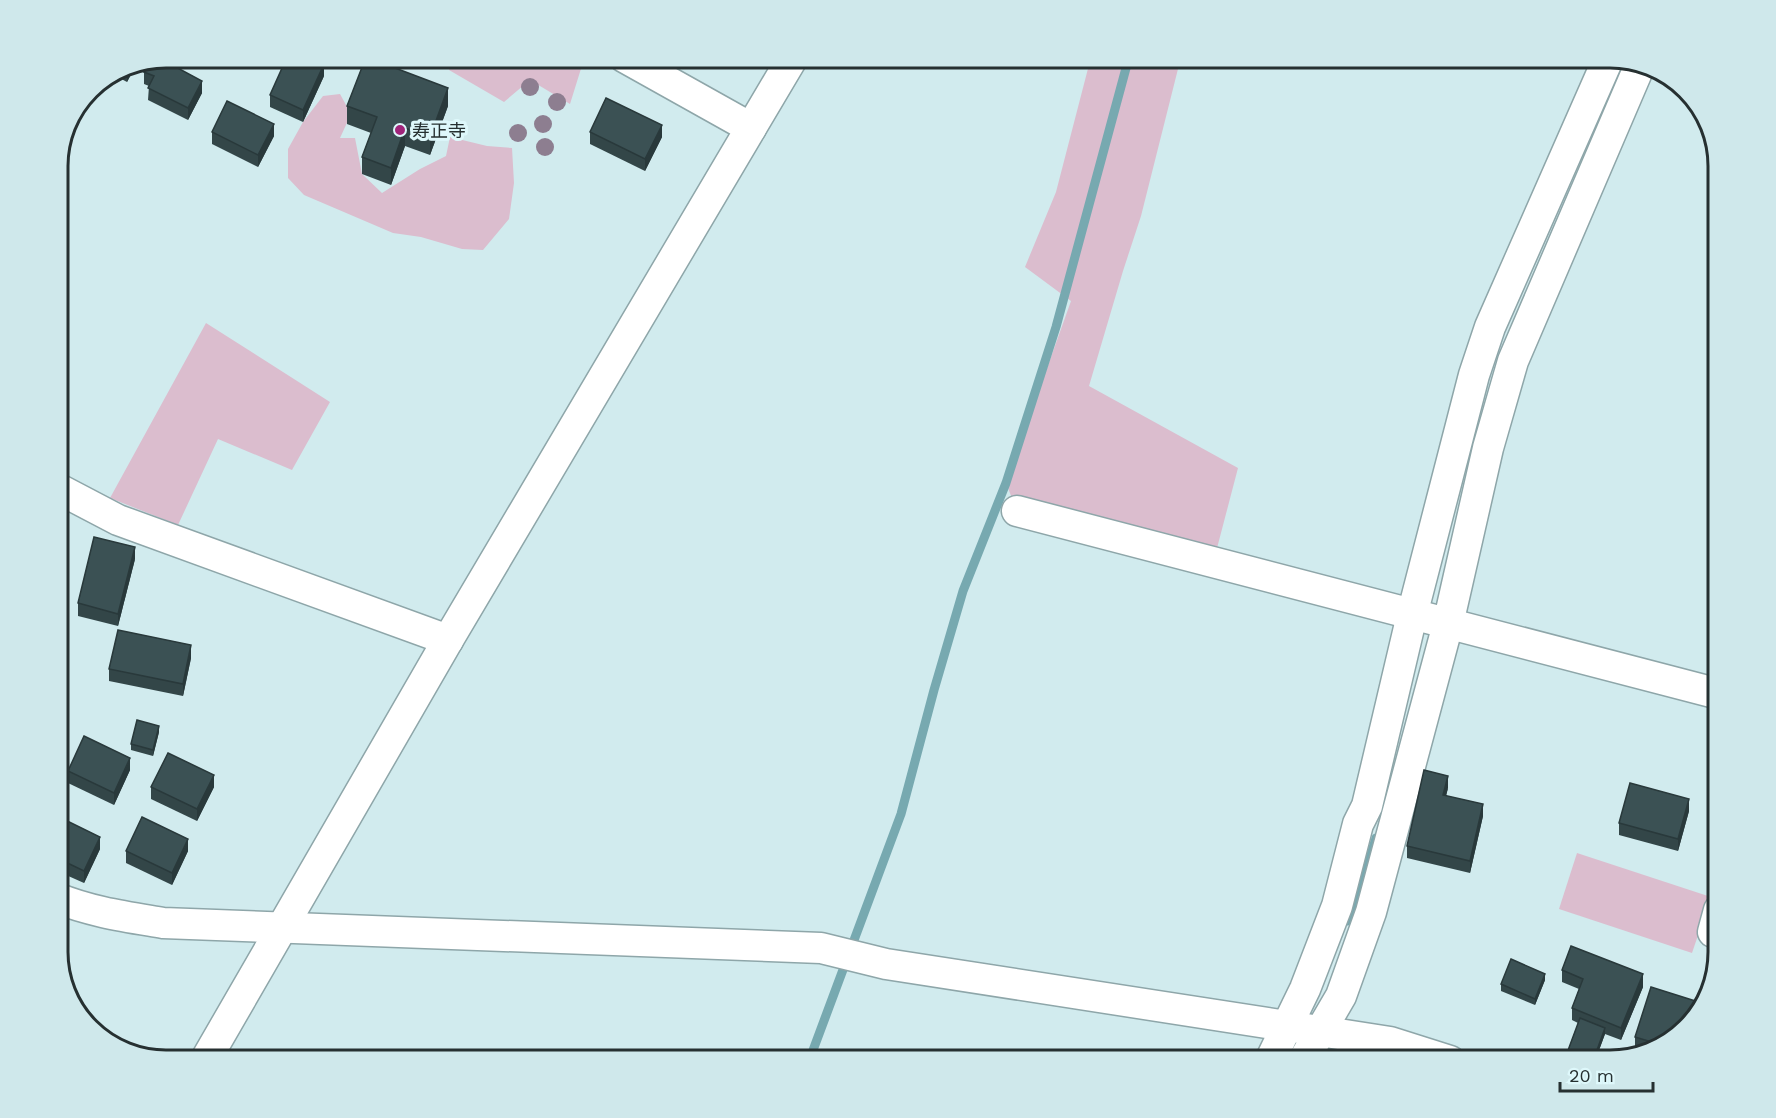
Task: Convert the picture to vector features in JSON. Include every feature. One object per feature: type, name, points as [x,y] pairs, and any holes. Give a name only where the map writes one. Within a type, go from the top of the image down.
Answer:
[{"type":"street","points":[[644,68],[751,128]]},
{"type":"street","points":[[211,1050],[448,640],[786,68]]},
{"type":"street","points":[[1276,1050],[1305,989],[1337,906],[1358,824],[1367,806],[1412,615],[1474,375],[1490,327],[1604,68]]},
{"type":"street","points":[[1310,1050],[1341,996],[1371,912],[1448,624],[1488,448],[1513,361],[1637,71]]},
{"type":"street","points":[[68,494],[118,520],[448,640]]},
{"type":"street","points":[[1017,511],[1708,691]]},
{"type":"street","points":[[68,902],[112,914],[163,923],[821,948],[886,964],[1322,1030],[1390,1042],[1415,1050]]},
{"type":"shaded area","points":[[450,68],[581,68],[570,104],[530,80],[504,102],[449,70]]},
{"type":"shaded area","points":[[1088,68],[1178,68],[1141,216],[1089,386],[1238,468],[1216,552],[1017,511],[1006,483],[1071,301],[1025,267],[1056,192]]},
{"type":"shaded area","points":[[340,94],[351,114],[340,138],[355,138],[362,174],[382,193],[446,156],[450,137],[487,146],[512,148],[514,183],[509,219],[483,250],[462,249],[421,237],[393,233],[304,195],[288,178],[288,149],[303,122],[323,96]]},
{"type":"shaded area","points":[[206,323],[330,402],[292,470],[218,439],[178,525],[110,498]]},
{"type":"shaded area","points":[[1577,853],[1708,896],[1708,906],[1692,953],[1559,909]]},
{"type":"building","points":[[178,68],[202,81],[188,108],[148,88],[154,76],[144,72],[147,69]]},
{"type":"building","points":[[282,68],[322,68],[303,110],[270,95]]},
{"type":"building","name":"寿正寺","points":[[362,68],[395,68],[448,88],[430,137],[405,128],[391,168],[362,157],[377,117],[347,106]]},
{"type":"building","points":[[606,98],[662,125],[645,159],[590,132]]},
{"type":"building","points":[[227,101],[274,124],[258,155],[212,132]]},
{"type":"building","points":[[94,537],[135,547],[118,614],[78,603]]},
{"type":"building","points":[[118,630],[191,645],[183,684],[109,669]]},
{"type":"building","points":[[137,720],[159,726],[153,750],[131,744]]},
{"type":"building","points":[[84,736],[130,758],[114,793],[68,771]]},
{"type":"building","points":[[168,753],[214,775],[197,809],[151,787]]},
{"type":"building","points":[[1424,770],[1448,776],[1443,795],[1483,804],[1470,861],[1407,846]]},
{"type":"building","points":[[1630,783],[1689,799],[1678,839],[1619,823]]},
{"type":"building","points":[[142,817],[188,839],[172,873],[126,851]]},
{"type":"building","points":[[68,821],[100,837],[84,871],[68,863]]},
{"type":"building","points":[[1571,946],[1643,974],[1621,1028],[1572,1008],[1583,979],[1562,970]]},
{"type":"building","points":[[1511,959],[1545,974],[1535,999],[1501,984]]},
{"type":"building","points":[[1651,987],[1695,1001],[1680,1022],[1659,1037],[1650,1042],[1635,1037]]},
{"type":"building","points":[[1580,1018],[1605,1028],[1597,1050],[1568,1050]]},
{"type":"waterway","points":[[813,1050],[901,814],[963,591],[1006,483],[1056,327],[1126,68]]},
{"type":"waterway","points":[[1347,921],[1362,884],[1376,838]]},
{"type":"place","name":"寿正寺","points":[[400,130]]}]
